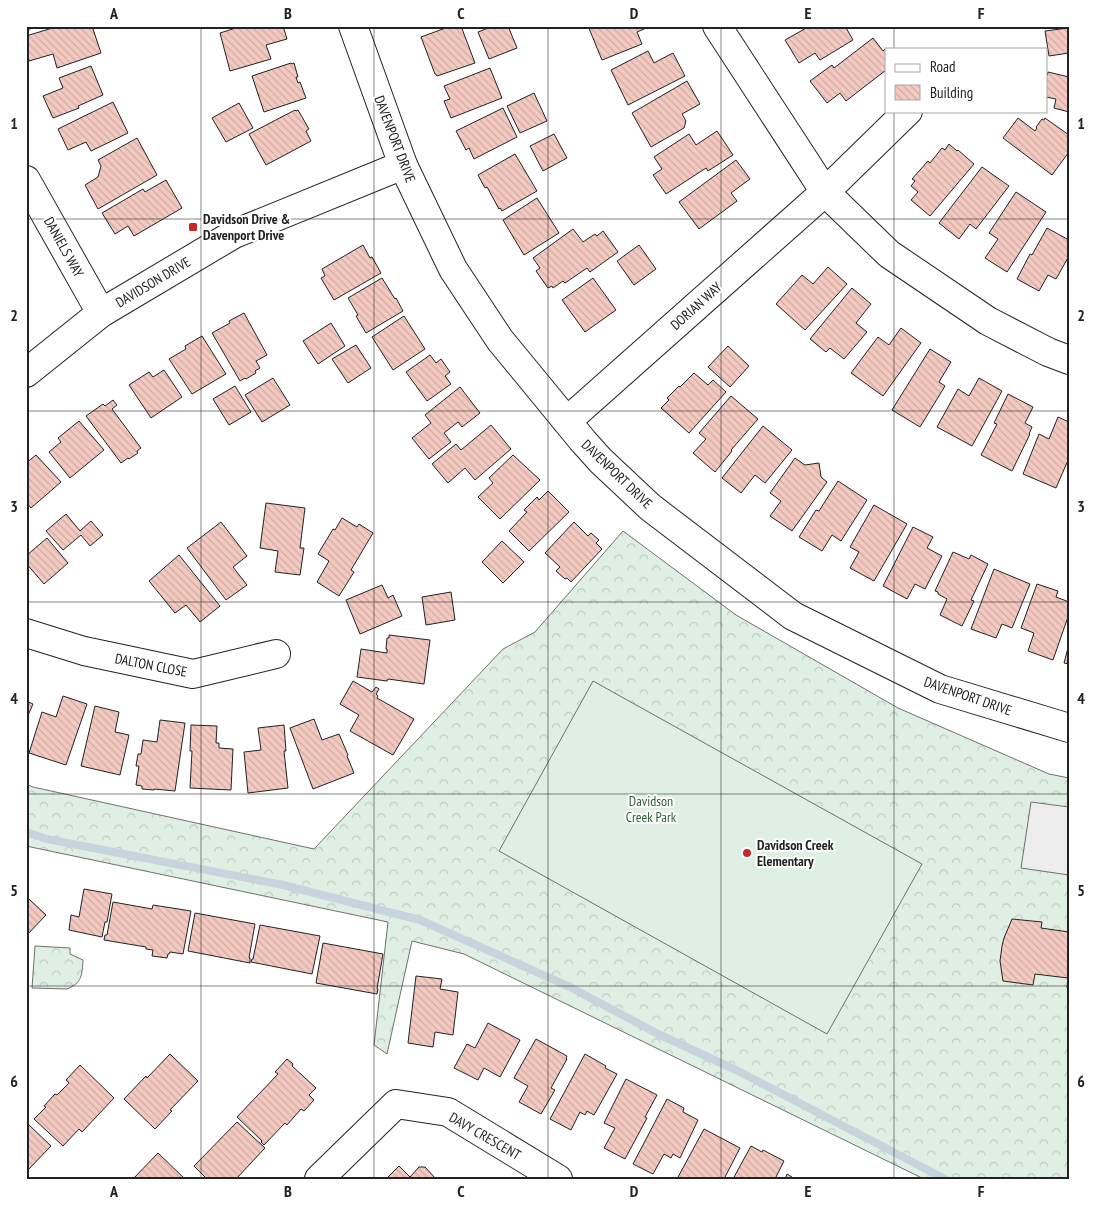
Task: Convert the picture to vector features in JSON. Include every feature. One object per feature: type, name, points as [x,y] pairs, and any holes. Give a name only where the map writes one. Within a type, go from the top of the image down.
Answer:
[{"type":"street","name":"DAVENPORT DRIVE","points":[[353,26],[403,165],[453,269],[500,340],[601,461],[650,507],[793,616],[940,689],[1069,728]]},
{"type":"street","points":[[717,26],[825,192],[889,254],[988,321],[1048,352],[1069,360]]},
{"type":"street","name":"DORIAN WAY","points":[[567,420],[825,192],[907,112]]},
{"type":"street","name":"DAVIDSON DRIVE","points":[[26,373],[101,313],[234,234],[403,165]]},
{"type":"street","name":"DANIELS WAY","points":[[26,180],[101,313]]},
{"type":"street","name":"DALTON CLOSE","points":[[26,633],[84,652],[194,674],[276,654]]},
{"type":"street","name":"DAVY CRESCENT","points":[[319,1179],[396,1104],[448,1112],[558,1179]]},
{"type":"green space","name":"Davidson Creek Park","points":[[623,531],[736,615],[898,708],[1049,774],[1069,778],[1069,1179],[924,1179],[464,954],[412,941],[387,1054],[374,1045],[388,922],[26,846],[26,784],[314,849],[503,649],[535,632]]},
{"type":"green space","points":[[593,681],[922,864],[827,1034],[499,851]]},
{"type":"green space","points":[[35,946],[70,948],[70,954],[83,960],[80,978],[76,984],[67,989],[32,988]]},
{"type":"shaded area","points":[[1031,802],[1069,807],[1069,875],[1021,868]]},
{"type":"building","points":[[26,26],[41,26],[26,30]]},
{"type":"building","points":[[59,26],[92,26],[101,53],[57,68],[53,54],[29,61],[26,51],[26,36]]},
{"type":"building","points":[[242,26],[283,26],[287,39],[266,45],[271,59],[230,71],[220,33]]},
{"type":"building","points":[[451,26],[461,26],[475,63],[437,76],[421,37]]},
{"type":"building","points":[[493,26],[508,26],[517,48],[489,59],[478,32]]},
{"type":"building","points":[[588,26],[651,26],[637,32],[642,44],[602,60]]},
{"type":"building","points":[[812,26],[845,26],[853,40],[820,60],[815,53],[799,63],[785,40]]},
{"type":"building","points":[[1069,26],[1069,53],[1049,56],[1045,31],[1068,28]]},
{"type":"building","points":[[873,38],[883,51],[885,49],[885,71],[846,101],[840,93],[827,103],[810,81],[832,65],[834,68]]},
{"type":"building","points":[[648,51],[654,63],[673,53],[685,76],[628,105],[611,70]]},
{"type":"building","points":[[294,63],[298,83],[300,82],[306,98],[264,112],[252,76]]},
{"type":"building","points":[[91,66],[103,95],[78,106],[79,108],[53,118],[43,96],[63,88],[59,78]]},
{"type":"building","points":[[490,68],[502,98],[451,118],[444,101],[450,99],[444,86]]},
{"type":"building","points":[[1048,72],[1069,77],[1069,112],[1054,108],[1056,99],[1048,97]]},
{"type":"building","points":[[687,81],[700,104],[682,114],[686,121],[684,128],[651,147],[632,113]]},
{"type":"building","points":[[534,93],[547,121],[520,133],[507,106]]},
{"type":"building","points":[[113,102],[128,133],[91,151],[86,142],[68,150],[58,129]]},
{"type":"building","points":[[239,103],[253,128],[226,142],[212,118]]},
{"type":"building","points":[[503,108],[517,137],[474,159],[469,148],[466,150],[456,131]]},
{"type":"building","points":[[298,110],[309,129],[306,131],[311,141],[266,165],[249,134]]},
{"type":"building","points":[[1018,118],[1035,131],[1042,119],[1044,120],[1045,118],[1069,135],[1069,152],[1052,175],[1003,138]]},
{"type":"building","points":[[717,131],[733,155],[708,171],[706,168],[666,194],[653,175],[662,169],[654,157],[689,134],[696,145]]},
{"type":"building","points":[[554,134],[567,158],[543,171],[530,146]]},
{"type":"building","points":[[137,138],[157,175],[98,209],[85,185],[98,177],[101,166],[98,160]]},
{"type":"building","points":[[949,144],[974,164],[930,216],[911,200],[918,192],[911,186],[915,181],[912,179],[928,161],[930,163],[942,148],[945,150]]},
{"type":"building","points":[[515,154],[537,191],[502,211],[478,175]]},
{"type":"building","points":[[736,160],[750,179],[731,193],[737,201],[699,229],[679,202]]},
{"type":"building","points":[[982,167],[1009,186],[976,229],[970,224],[959,239],[939,223]]},
{"type":"building","points":[[166,180],[182,208],[134,236],[128,226],[115,234],[102,213],[143,189],[145,192]]},
{"type":"building","points":[[1016,192],[1046,212],[1007,272],[985,258],[998,239],[989,233]]},
{"type":"building","points":[[537,198],[559,233],[524,255],[503,220]]},
{"type":"building","points":[[1047,228],[1069,240],[1069,256],[1056,279],[1048,275],[1039,291],[1017,279]]},
{"type":"building","points":[[573,229],[583,242],[603,231],[618,252],[590,272],[587,268],[565,283],[563,281],[553,288],[552,286],[548,288],[536,271],[540,268],[533,258]]},
{"type":"building","points":[[363,245],[381,273],[334,300],[321,278],[325,276],[322,269]]},
{"type":"building","points":[[639,245],[656,269],[634,285],[617,261]]},
{"type":"building","points":[[828,267],[847,284],[805,330],[776,304],[802,275],[813,284]]},
{"type":"building","points":[[382,278],[403,311],[366,333],[348,298]]},
{"type":"building","points":[[593,278],[616,310],[585,332],[562,300]]},
{"type":"building","points":[[852,288],[871,304],[856,323],[867,332],[844,359],[830,348],[826,352],[810,339]]},
{"type":"building","points":[[244,313],[267,355],[256,361],[260,368],[255,371],[256,373],[240,381],[212,333]]},
{"type":"building","points":[[404,316],[425,349],[393,370],[372,337]]},
{"type":"building","points":[[331,323],[345,346],[318,364],[303,341]]},
{"type":"building","points":[[901,328],[921,343],[883,396],[851,373],[878,337],[889,345]]},
{"type":"building","points":[[202,336],[226,374],[192,394],[169,359],[186,349],[185,346]]},
{"type":"building","points":[[356,345],[371,368],[348,383],[332,359]]},
{"type":"building","points":[[728,346],[749,366],[730,387],[708,367]]},
{"type":"building","points":[[930,349],[951,362],[939,382],[945,386],[920,427],[892,410]]},
{"type":"building","points":[[430,355],[436,363],[441,359],[450,372],[445,376],[451,384],[427,401],[406,372]]},
{"type":"building","points":[[164,370],[182,397],[151,418],[129,385],[149,372],[153,377]]},
{"type":"building","points":[[694,373],[708,385],[713,380],[726,392],[689,433],[661,408],[669,400],[667,398]]},
{"type":"building","points":[[273,378],[290,405],[262,422],[245,395]]},
{"type":"building","points":[[979,378],[1002,391],[972,446],[937,427],[958,389],[969,396]]},
{"type":"building","points":[[235,386],[251,412],[229,425],[213,399]]},
{"type":"building","points":[[460,387],[480,413],[462,427],[458,422],[444,433],[451,442],[429,459],[412,438],[431,423],[425,415]]},
{"type":"building","points":[[1008,394],[1033,407],[1025,423],[1032,427],[1030,434],[1012,471],[981,455],[997,424],[994,423]]},
{"type":"building","points":[[731,396],[758,419],[715,472],[693,453],[706,439],[699,433]]},
{"type":"building","points":[[113,400],[117,405],[112,409],[141,448],[137,451],[138,453],[121,463],[86,416],[103,404],[105,406]]},
{"type":"building","points":[[1058,417],[1069,422],[1069,458],[1056,488],[1023,474],[1039,434],[1049,439]]},
{"type":"building","points":[[79,421],[104,450],[70,478],[49,452],[61,442],[58,438]]},
{"type":"building","points":[[491,425],[511,449],[475,480],[465,468],[448,483],[432,464],[456,444],[461,450]]},
{"type":"building","points":[[763,426],[792,450],[765,483],[755,475],[741,493],[722,478]]},
{"type":"building","points":[[36,455],[61,482],[31,508],[26,502],[26,463]]},
{"type":"building","points":[[513,455],[540,480],[500,519],[478,497],[493,483],[489,478]]},
{"type":"building","points":[[795,458],[805,465],[819,463],[821,477],[827,482],[792,531],[770,516],[781,501],[770,493]]},
{"type":"building","points":[[838,481],[867,500],[841,541],[832,535],[822,551],[799,537],[816,510],[819,511]]},
{"type":"building","points":[[548,491],[569,512],[529,551],[509,531],[527,512],[524,510],[537,497],[539,500]]},
{"type":"building","points":[[266,503],[305,508],[300,548],[304,548],[300,575],[275,572],[278,551],[260,548]]},
{"type":"building","points":[[874,505],[907,524],[874,581],[850,568],[859,552],[850,547]]},
{"type":"building","points":[[66,514],[80,531],[91,521],[103,535],[90,546],[81,535],[63,550],[46,531]]},
{"type":"building","points":[[342,518],[357,527],[359,524],[373,533],[351,570],[354,572],[339,596],[317,582],[329,561],[318,554]]},
{"type":"building","points":[[221,522],[247,556],[233,567],[247,585],[226,600],[187,548]]},
{"type":"building","points":[[574,522],[588,536],[591,533],[599,540],[596,543],[602,549],[571,582],[556,571],[560,567],[545,553]]},
{"type":"building","points":[[913,527],[933,537],[927,548],[942,556],[925,589],[915,584],[907,599],[883,586]]},
{"type":"building","points":[[47,538],[68,563],[44,584],[26,563],[26,556]]},
{"type":"building","points":[[502,541],[524,562],[503,583],[482,562]]},
{"type":"building","points":[[953,552],[969,559],[971,555],[988,564],[971,600],[974,601],[962,626],[940,615],[947,599],[935,591]]},
{"type":"building","points":[[179,555],[220,606],[200,622],[186,605],[175,613],[149,581]]},
{"type":"building","points":[[994,569],[1030,584],[1012,628],[1002,624],[996,638],[971,629]]},
{"type":"building","points":[[1037,584],[1058,591],[1056,597],[1069,602],[1069,614],[1053,660],[1028,651],[1034,633],[1021,628]]},
{"type":"building","points":[[382,585],[388,598],[393,595],[402,616],[360,634],[346,600]]},
{"type":"building","points":[[451,592],[455,620],[426,625],[422,597]]},
{"type":"building","points":[[389,635],[430,640],[424,684],[357,677],[361,649],[387,653],[387,638],[389,638]]},
{"type":"building","points":[[1069,644],[1069,664],[1064,663]]},
{"type":"building","points":[[353,681],[372,692],[376,687],[379,689],[376,694],[377,698],[414,719],[393,755],[350,731],[359,715],[340,704]]},
{"type":"building","points":[[63,696],[87,704],[66,765],[29,753],[42,712],[56,717]]},
{"type":"building","points":[[26,701],[33,704],[26,720]]},
{"type":"building","points":[[95,706],[119,712],[115,732],[129,735],[120,775],[81,766]]},
{"type":"building","points":[[314,719],[322,740],[339,734],[354,773],[313,789],[290,728]]},
{"type":"building","points":[[160,720],[185,723],[175,791],[142,789],[142,786],[136,785],[139,766],[136,766],[138,754],[141,754],[143,740],[157,742]]},
{"type":"building","points":[[191,725],[217,726],[216,743],[219,743],[219,748],[233,749],[231,790],[190,788]]},
{"type":"building","points":[[284,725],[286,751],[284,751],[288,788],[248,793],[244,752],[261,750],[258,728]]},
{"type":"building","points":[[84,889],[112,894],[102,937],[69,930],[71,915],[79,917]]},
{"type":"building","points":[[29,899],[46,915],[26,936],[26,900]]},
{"type":"building","points":[[113,902],[152,909],[153,905],[191,911],[183,954],[170,952],[167,958],[152,956],[153,950],[146,949],[146,947],[104,940],[105,935],[107,935]]},
{"type":"building","points":[[195,913],[255,924],[249,958],[250,963],[188,951]]},
{"type":"building","points":[[1012,919],[1042,922],[1041,928],[1069,932],[1069,988],[1067,988],[1068,978],[1035,974],[1033,985],[1003,981],[1000,961],[1002,946]]},
{"type":"building","points":[[260,925],[320,936],[312,974],[251,962]]},
{"type":"building","points":[[323,943],[383,954],[377,994],[316,983]]},
{"type":"building","points":[[416,976],[442,979],[440,989],[458,992],[453,1035],[435,1032],[433,1047],[408,1043]]},
{"type":"building","points":[[488,1023],[520,1040],[500,1077],[484,1068],[478,1080],[454,1068],[467,1044],[475,1048]]},
{"type":"building","points":[[536,1039],[567,1056],[551,1088],[555,1090],[541,1114],[519,1102],[528,1086],[514,1078]]},
{"type":"building","points":[[170,1054],[198,1081],[170,1110],[172,1111],[155,1129],[124,1099]]},
{"type":"building","points":[[585,1054],[617,1074],[594,1115],[587,1111],[585,1115],[580,1112],[571,1130],[550,1119]]},
{"type":"building","points":[[287,1059],[316,1088],[309,1095],[314,1100],[304,1111],[301,1109],[287,1125],[285,1123],[264,1145],[237,1117],[278,1074],[275,1072]]},
{"type":"building","points":[[80,1065],[114,1098],[82,1132],[79,1129],[63,1146],[34,1119],[55,1094],[57,1095],[69,1083],[66,1080]]},
{"type":"building","points":[[626,1079],[657,1095],[625,1159],[604,1148],[615,1128],[604,1123]]},
{"type":"building","points":[[667,1099],[684,1108],[683,1112],[698,1120],[680,1158],[673,1154],[671,1158],[664,1154],[653,1174],[633,1164]]},
{"type":"building","points":[[26,1122],[51,1146],[26,1172]]},
{"type":"building","points":[[237,1122],[265,1148],[236,1179],[207,1179],[194,1166]]},
{"type":"building","points":[[704,1129],[740,1148],[724,1179],[677,1179]]},
{"type":"building","points":[[751,1146],[784,1161],[775,1179],[733,1179]]},
{"type":"building","points":[[158,1153],[185,1179],[133,1179]]},
{"type":"building","points":[[399,1166],[410,1177],[419,1167],[425,1167],[436,1179],[386,1179]]},
{"type":"building","points":[[787,1174],[795,1179],[785,1179]]},
{"type":"waterway","points":[[26,832],[47,839],[283,885],[420,920],[570,987],[658,1034],[736,1070],[945,1179]]},
{"type":"place","name":"Davidson Drive & Davenport Drive","points":[[193,227]]},
{"type":"place","name":"Davidson Creek Elementary","points":[[747,853]]}]
